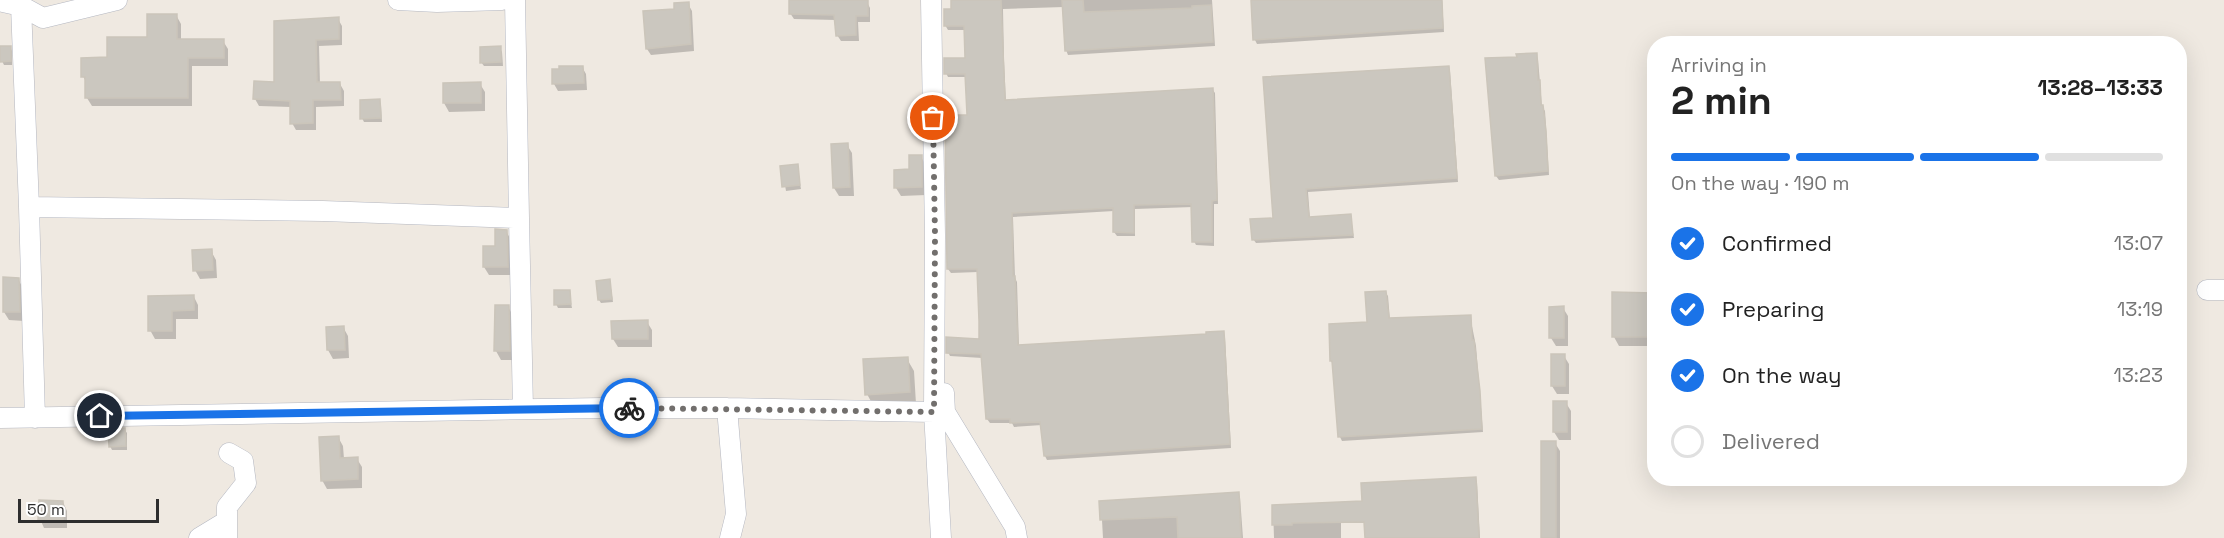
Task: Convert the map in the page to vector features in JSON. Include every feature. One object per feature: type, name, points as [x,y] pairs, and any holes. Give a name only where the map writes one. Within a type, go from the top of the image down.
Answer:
[{"type":"street","points":[[35,418],[29,207],[8,3],[43,18],[117,0]]},
{"type":"street","points":[[398,0],[502,0]]},
{"type":"street","points":[[515,0],[523,409]]},
{"type":"street","points":[[931,0],[935,235],[934,412],[941,538]]},
{"type":"street","points":[[29,207],[323,211],[519,218]]},
{"type":"street","points":[[935,235],[945,412],[1015,527],[1017,538]]},
{"type":"street","points":[[0,417],[523,409],[727,408],[934,412]]},
{"type":"street","points":[[727,408],[736,514],[730,538]]},
{"type":"street","points":[[199,538],[226,530],[226,507],[246,483],[243,461],[229,453]]},
{"type":"building","points":[[789,0],[868,0],[868,16],[856,16],[856,35],[836,36],[834,15],[789,14]]},
{"type":"building","points":[[951,0],[1001,0],[1005,100],[1213,88],[1217,200],[1212,201],[1212,242],[1192,242],[1191,204],[1134,205],[1134,233],[1113,232],[1113,208],[1012,213],[1013,276],[1015,276],[1018,345],[1224,331],[1230,444],[1044,456],[1040,422],[1010,423],[1010,419],[986,419],[981,354],[946,353],[946,337],[979,339],[977,269],[947,269],[945,115],[967,115],[965,74],[944,74],[944,58],[965,58],[964,26],[944,26],[944,9],[951,9]]},
{"type":"building","points":[[1062,0],[1083,0],[1084,12],[1192,8],[1192,6],[1211,5],[1213,42],[1065,51]]},
{"type":"building","points":[[1251,0],[1442,0],[1443,28],[1253,40]]},
{"type":"building","points":[[689,2],[691,44],[646,49],[643,11],[674,9],[674,3]]},
{"type":"building","points":[[147,14],[177,14],[177,39],[224,39],[224,58],[188,58],[188,98],[85,98],[85,77],[81,77],[81,58],[107,57],[107,37],[147,37]]},
{"type":"building","points":[[339,17],[339,39],[316,40],[317,82],[340,82],[341,100],[313,100],[313,123],[290,124],[290,101],[253,99],[254,81],[274,82],[274,21]]},
{"type":"building","points":[[0,46],[11,46],[11,61],[0,62]]},
{"type":"building","points":[[501,46],[501,62],[480,63],[480,47]]},
{"type":"building","points":[[1537,53],[1548,171],[1495,176],[1485,58],[1517,57],[1516,54]]},
{"type":"building","points":[[559,66],[583,66],[584,83],[552,84],[552,69],[559,69]]},
{"type":"building","points":[[1449,66],[1457,178],[1306,189],[1309,217],[1351,214],[1353,235],[1252,240],[1250,219],[1273,218],[1263,77]]},
{"type":"building","points":[[481,82],[481,103],[443,103],[443,83]]},
{"type":"building","points":[[380,99],[381,118],[360,119],[360,100]]},
{"type":"building","points":[[848,143],[850,187],[833,188],[831,144]]},
{"type":"building","points":[[909,155],[922,155],[922,187],[894,188],[894,170],[909,169]]},
{"type":"building","points":[[798,164],[800,185],[782,187],[780,166]]},
{"type":"building","points":[[495,229],[507,230],[508,267],[483,267],[483,246],[495,246]]},
{"type":"building","points":[[212,249],[213,270],[193,271],[192,250]]},
{"type":"building","points":[[3,277],[19,278],[20,312],[3,312]]},
{"type":"building","points":[[610,279],[612,299],[598,300],[596,281]]},
{"type":"building","points":[[554,290],[570,290],[571,304],[554,305]]},
{"type":"building","points":[[1386,291],[1389,318],[1471,315],[1482,429],[1338,437],[1332,361],[1330,361],[1329,324],[1367,322],[1365,292]]},
{"type":"building","points":[[1612,292],[1647,293],[1647,337],[1612,337]]},
{"type":"building","points":[[194,295],[194,310],[172,311],[172,331],[148,331],[148,296]]},
{"type":"building","points":[[495,305],[509,305],[510,351],[494,351]]},
{"type":"building","points":[[1564,306],[1564,338],[1549,338],[1549,307]]},
{"type":"building","points":[[648,320],[648,339],[612,339],[611,321]]},
{"type":"building","points":[[344,326],[345,350],[327,350],[326,327]]},
{"type":"building","points":[[1551,354],[1565,354],[1565,386],[1551,386]]},
{"type":"building","points":[[908,357],[910,392],[865,395],[863,359]]},
{"type":"building","points":[[1553,401],[1567,401],[1567,432],[1553,432]]},
{"type":"building","points":[[108,428],[125,428],[126,446],[109,447]]},
{"type":"building","points":[[339,436],[340,458],[358,457],[358,479],[321,481],[319,437]]},
{"type":"building","points":[[1541,441],[1556,441],[1556,538],[1541,538]]},
{"type":"building","points":[[1476,477],[1479,538],[1365,538],[1364,522],[1272,525],[1272,505],[1362,501],[1361,483]]},
{"type":"building","points":[[1239,492],[1241,538],[1178,538],[1177,517],[1100,520],[1099,501]]},
{"type":"building","points":[[39,500],[63,501],[63,520],[38,520]]},
{"type":"way so far","points":[[629,408],[934,412],[933,118]]},
{"type":"route","points":[[100,416],[629,408]]}]
